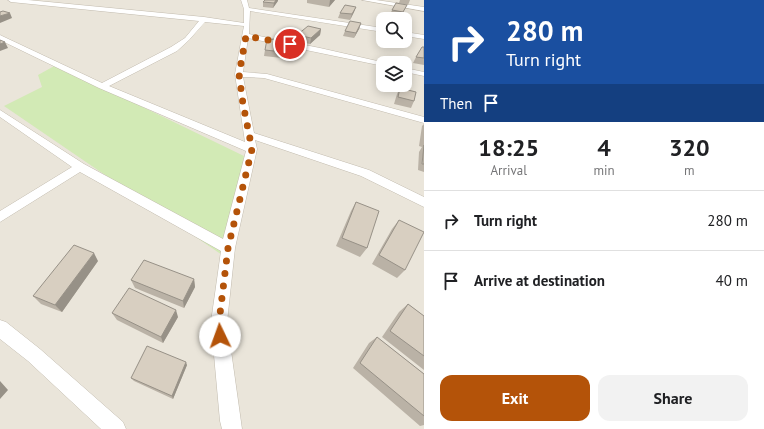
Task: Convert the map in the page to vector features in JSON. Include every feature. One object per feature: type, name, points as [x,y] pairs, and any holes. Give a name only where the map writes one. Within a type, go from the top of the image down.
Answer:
[{"type":"street","points":[[11,0],[204,19],[320,50],[376,62]]},
{"type":"street","points":[[365,0],[424,9]]},
{"type":"street","points":[[232,429],[219,322],[228,248],[252,149],[239,74],[247,30],[245,4],[376,29]]},
{"type":"street","points":[[102,86],[174,49],[187,39],[204,19]]},
{"type":"street","points":[[412,35],[424,37]]},
{"type":"street","points":[[0,37],[102,86],[252,149]]},
{"type":"street","points":[[412,71],[424,74]]},
{"type":"street","points":[[239,74],[264,76],[424,120]]},
{"type":"street","points":[[0,113],[80,167],[228,248]]},
{"type":"street","points":[[250,135],[365,173],[424,202]]},
{"type":"street","points":[[0,217],[80,167]]},
{"type":"street","points":[[0,328],[34,355],[116,429]]},
{"type":"shaded area","points":[[0,0],[424,0],[424,429],[0,429]]},
{"type":"green space","points":[[56,65],[244,156],[228,259],[4,106],[42,87],[38,75]]},
{"type":"building","points":[[265,0],[276,0],[274,3],[263,2]]},
{"type":"building","points":[[396,3],[407,5],[403,12],[392,10]]},
{"type":"building","points":[[345,5],[356,7],[352,14],[340,13]]},
{"type":"building","points":[[3,11],[10,13],[0,16],[0,12]]},
{"type":"building","points":[[350,21],[361,23],[356,33],[345,31]]},
{"type":"building","points":[[308,26],[321,29],[311,38],[297,35]]},
{"type":"building","points":[[267,39],[285,40],[283,52],[265,50]]},
{"type":"building","points":[[422,47],[424,47],[424,58],[416,57]]},
{"type":"building","points":[[399,92],[416,92],[414,101],[398,97]]},
{"type":"building","points":[[424,145],[424,164],[422,164]]},
{"type":"building","points":[[356,202],[379,211],[367,248],[342,238]]},
{"type":"building","points":[[399,220],[424,232],[405,270],[379,255]]},
{"type":"building","points":[[74,245],[94,253],[55,305],[33,296]]},
{"type":"building","points":[[144,260],[194,279],[183,301],[131,280]]},
{"type":"building","points":[[129,288],[176,310],[161,337],[112,313]]},
{"type":"building","points":[[408,304],[424,316],[424,356],[390,331]]},
{"type":"building","points":[[377,337],[424,374],[424,416],[360,363]]},
{"type":"building","points":[[147,346],[186,362],[172,396],[131,378]]},
{"type":"route","points":[[220,336],[219,322],[228,248],[252,149],[239,74],[246,36],[290,44]]}]
